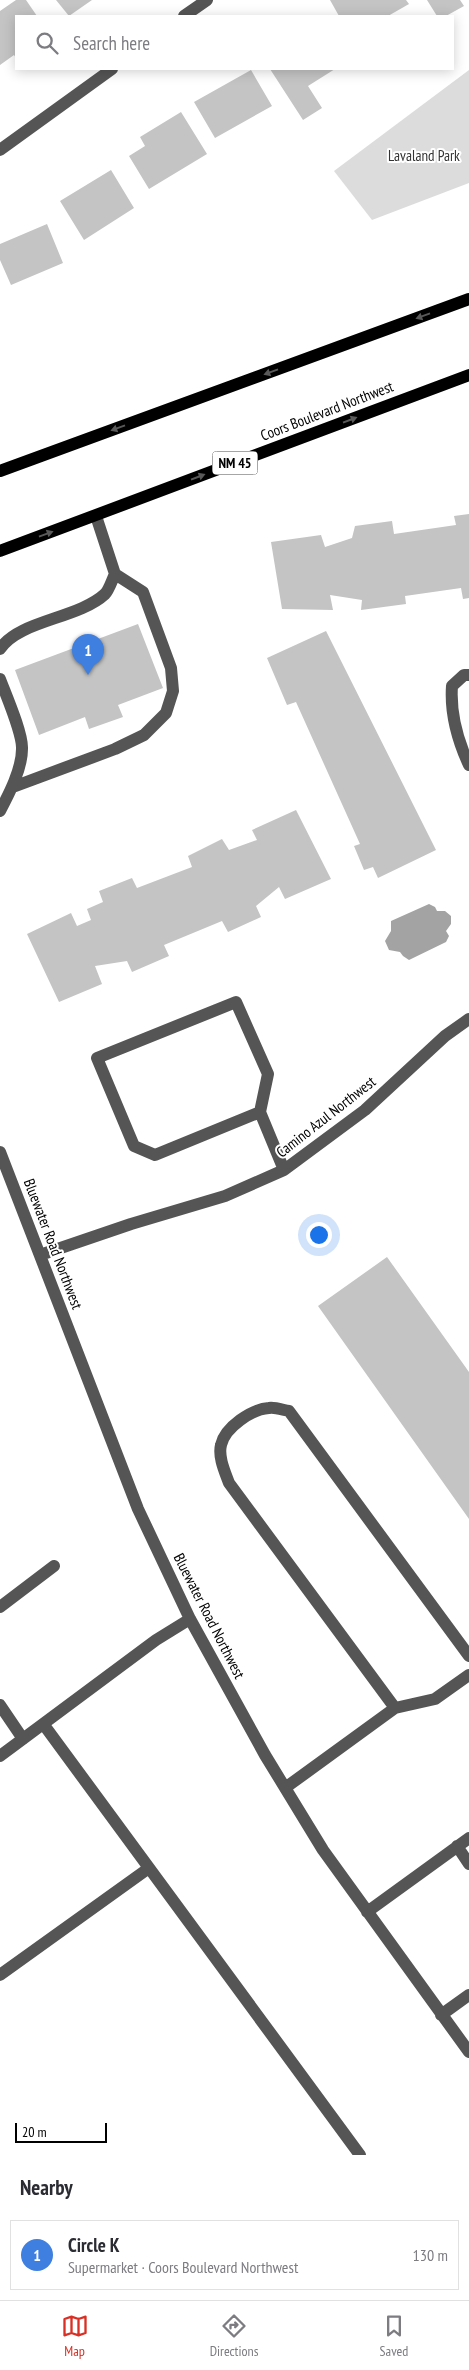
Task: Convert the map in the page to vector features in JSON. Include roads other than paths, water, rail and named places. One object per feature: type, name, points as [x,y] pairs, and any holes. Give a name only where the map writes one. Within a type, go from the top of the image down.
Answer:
[{"type":"main road","points":[[0,471],[469,300]]},
{"type":"main road","name":"Coors Boulevard Northwest","points":[[0,551],[469,375]]},
{"type":"street","points":[[185,15],[207,0]]},
{"type":"street","points":[[0,150],[111,70]]},
{"type":"street","points":[[13,787],[115,749],[144,735],[166,713],[173,691],[171,668],[143,592],[115,574],[96,516]]},
{"type":"street","points":[[0,650],[6,640],[35,626],[87,606],[106,594],[115,574]]},
{"type":"street","points":[[469,675],[464,676],[452,686],[450,708],[462,749],[469,765]]},
{"type":"street","points":[[0,679],[12,710],[22,749],[13,787],[0,811]]},
{"type":"street","points":[[260,1112],[156,1155],[134,1146],[97,1058],[236,1002],[268,1074],[260,1112],[284,1170]]},
{"type":"street","name":"Camino Azul Northwest","points":[[40,1255],[131,1224],[224,1196],[284,1170],[365,1110],[445,1036],[469,1018]]},
{"type":"street","name":"Bluewater Road Northwest","points":[[0,1152],[138,1508],[190,1620],[285,1788],[323,1850],[469,2052]]},
{"type":"street","points":[[395,1708],[229,1483],[222,1464],[221,1445],[228,1431],[249,1414],[269,1408],[289,1411],[469,1656]]},
{"type":"street","points":[[0,1607],[54,1566]]},
{"type":"street","points":[[0,1756],[156,1640],[190,1620]]},
{"type":"street","points":[[285,1788],[395,1708],[435,1699],[469,1675]]},
{"type":"street","points":[[0,1705],[23,1739]]},
{"type":"street","points":[[44,1725],[360,2155]]},
{"type":"street","points":[[367,1912],[469,1838]]},
{"type":"street","points":[[457,1846],[469,1864]]},
{"type":"street","points":[[2,1969],[149,1868]]},
{"type":"street","points":[[441,2015],[469,1995]]},
{"type":"place","name":"Circle K","points":[[88,675]]},
{"type":"park label","name":"Lavaland Park","points":[[424,156]]}]
